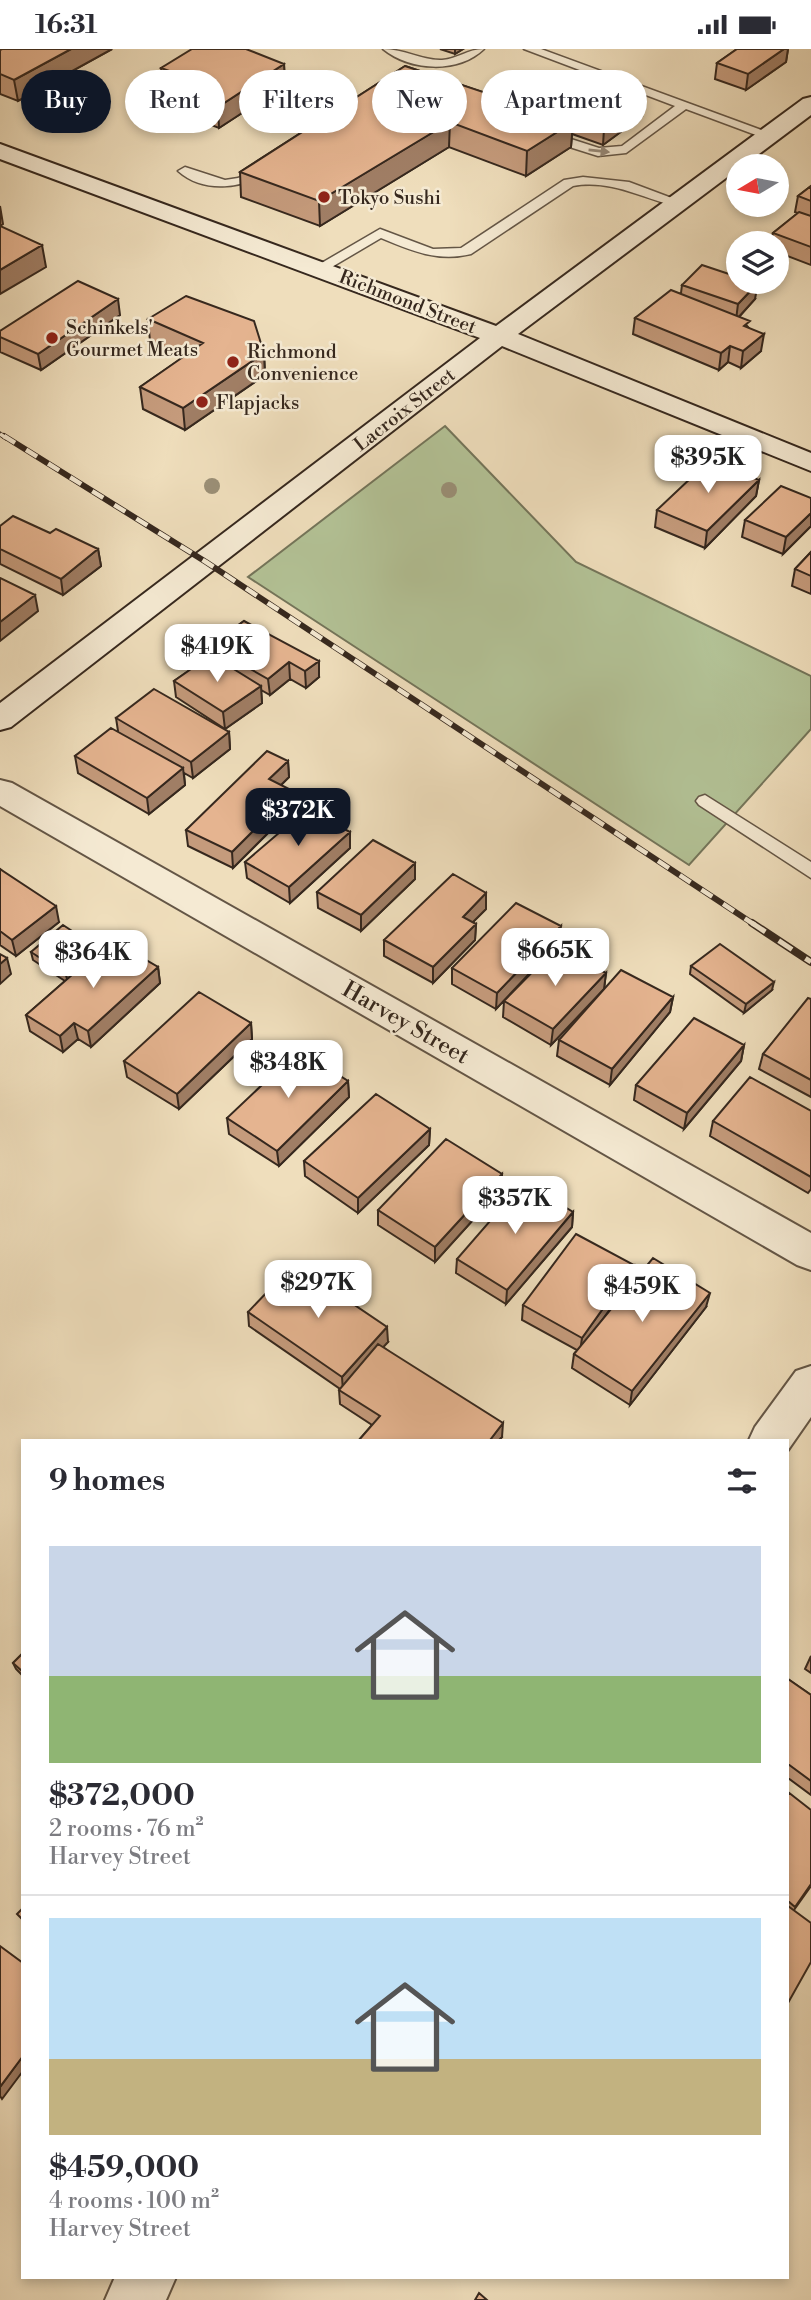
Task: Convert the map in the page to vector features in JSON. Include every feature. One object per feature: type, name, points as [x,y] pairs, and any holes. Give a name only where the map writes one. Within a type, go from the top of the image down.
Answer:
[{"type":"main road","name":"Lacroix Street","points":[[0,719],[500,336],[811,104]]},
{"type":"main road","name":"Richmond Street","points":[[0,151],[500,336],[811,463]]},
{"type":"main road","name":"Harvey Street","points":[[0,791],[811,1252]]},
{"type":"main road","points":[[771,1439],[811,1384]]},
{"type":"main road","points":[[132,2300],[148,2279]]},
{"type":"lane","points":[[389,49],[434,65],[449,65],[478,49]]},
{"type":"lane","points":[[530,49],[769,135]]},
{"type":"lane","points":[[541,133],[587,149],[612,152],[626,149],[684,105]]},
{"type":"lane","points":[[185,171],[228,185],[245,182],[280,160]]},
{"type":"lane","points":[[320,268],[380,233],[431,254],[466,251],[569,183],[581,180],[604,180],[678,203]]},
{"type":"lane","points":[[705,801],[811,871]]},
{"type":"green space","points":[[445,426],[576,562],[811,676],[811,729],[689,865],[248,577]]},
{"type":"building","points":[[71,49],[32,70],[21,70],[21,76],[14,80],[0,74],[0,50]]},
{"type":"building","points":[[192,49],[246,49],[284,64],[275,70],[239,70],[239,93],[225,102],[225,70],[161,68]]},
{"type":"building","points":[[737,49],[784,49],[748,74],[717,63]]},
{"type":"building","points":[[405,66],[417,70],[399,70]]},
{"type":"building","points":[[372,87],[372,133],[432,133],[319,201],[240,172],[301,133],[358,133],[358,96]]},
{"type":"building","points":[[467,87],[481,91],[481,133],[556,133],[527,151],[467,128]]},
{"type":"building","points":[[811,186],[811,201],[798,196]]},
{"type":"building","points":[[799,212],[811,216],[811,247],[789,239],[789,231],[775,231]]},
{"type":"building","points":[[0,226],[42,245],[0,270]]},
{"type":"building","points":[[702,265],[726,273],[726,294],[748,294],[738,304],[682,285]]},
{"type":"building","points":[[78,281],[118,299],[38,354],[0,337],[0,331]]},
{"type":"building","points":[[671,290],[750,321],[744,326],[764,334],[743,351],[730,346],[721,353],[635,318]]},
{"type":"building","points":[[186,296],[254,321],[264,353],[183,408],[140,387],[203,343],[148,319]]},
{"type":"building","points":[[710,460],[759,480],[707,531],[657,510]]},
{"type":"building","points":[[781,486],[811,498],[811,513],[786,537],[745,520]]},
{"type":"building","points":[[13,516],[50,533],[56,529],[98,549],[61,579],[0,549],[0,526]]},
{"type":"building","points":[[811,552],[811,576],[795,569]]},
{"type":"building","points":[[0,578],[35,595],[0,622]]},
{"type":"building","points":[[244,621],[319,661],[305,671],[289,662],[268,679],[210,646]]},
{"type":"building","points":[[211,655],[261,686],[223,712],[174,681]]},
{"type":"building","points":[[154,689],[229,732],[191,762],[116,718]]},
{"type":"building","points":[[111,728],[183,768],[147,798],[75,756]]},
{"type":"building","points":[[267,751],[288,761],[269,779],[293,791],[232,852],[186,830]]},
{"type":"building","points":[[307,809],[350,832],[289,887],[245,862]]},
{"type":"building","points":[[373,840],[415,863],[361,915],[317,892]]},
{"type":"building","points":[[0,869],[56,906],[12,940],[0,931]]},
{"type":"building","points":[[453,874],[486,893],[463,917],[476,924],[433,967],[384,940]]},
{"type":"building","points":[[516,903],[561,926],[497,993],[452,968]]},
{"type":"building","points":[[63,925],[98,948],[66,975],[31,952]]},
{"type":"building","points":[[112,940],[158,967],[88,1031],[74,1023],[60,1036],[26,1015]]},
{"type":"building","points":[[720,944],[774,982],[746,1004],[691,966]]},
{"type":"building","points":[[557,947],[606,973],[553,1029],[504,1001]]},
{"type":"building","points":[[0,954],[7,958],[0,964]]},
{"type":"building","points":[[621,970],[673,997],[612,1069],[559,1040]]},
{"type":"building","points":[[199,992],[251,1023],[177,1094],[124,1061]]},
{"type":"building","points":[[808,998],[811,999],[811,1080],[763,1054]]},
{"type":"building","points":[[694,1018],[744,1045],[687,1113],[636,1085]]},
{"type":"building","points":[[299,1050],[348,1081],[277,1151],[227,1118]]},
{"type":"building","points":[[750,1077],[811,1111],[811,1177],[713,1121]]},
{"type":"building","points":[[376,1094],[430,1129],[358,1198],[304,1161]]},
{"type":"building","points":[[446,1139],[502,1174],[435,1247],[378,1210]]},
{"type":"building","points":[[524,1182],[573,1212],[507,1290],[457,1259]]},
{"type":"building","points":[[576,1234],[634,1265],[582,1338],[523,1305]]},
{"type":"building","points":[[653,1258],[710,1293],[632,1391],[574,1354]]},
{"type":"building","points":[[294,1264],[387,1327],[342,1377],[248,1312]]},
{"type":"building","points":[[378,1344],[503,1423],[491,1439],[360,1439],[380,1416],[339,1390]]},
{"type":"building","points":[[21,1655],[21,1670],[13,1663]]},
{"type":"building","points":[[789,1680],[811,1695],[811,1781],[789,1765]]},
{"type":"building","points":[[789,1793],[811,1810],[811,1884],[795,1907],[789,1902]]},
{"type":"building","points":[[789,1907],[811,1923],[811,1962],[789,2001]]},
{"type":"building","points":[[0,1946],[21,1962],[21,2059],[0,2087]]},
{"type":"building","points":[[479,2293],[487,2300],[475,2300]]},
{"type":"railway","points":[[0,434],[6,438]]},
{"type":"railway","points":[[4,436],[206,562],[755,925]]},
{"type":"railway","points":[[752,923],[811,962]]},
{"type":"place","name":"Tokyo Sushi","points":[[324,197]]},
{"type":"place","name":"Schinkels' Gourmet Meats","points":[[52,338]]},
{"type":"place","name":"Richmond Convenience","points":[[233,362]]},
{"type":"place","name":"Flapjacks","points":[[202,402]]}]
